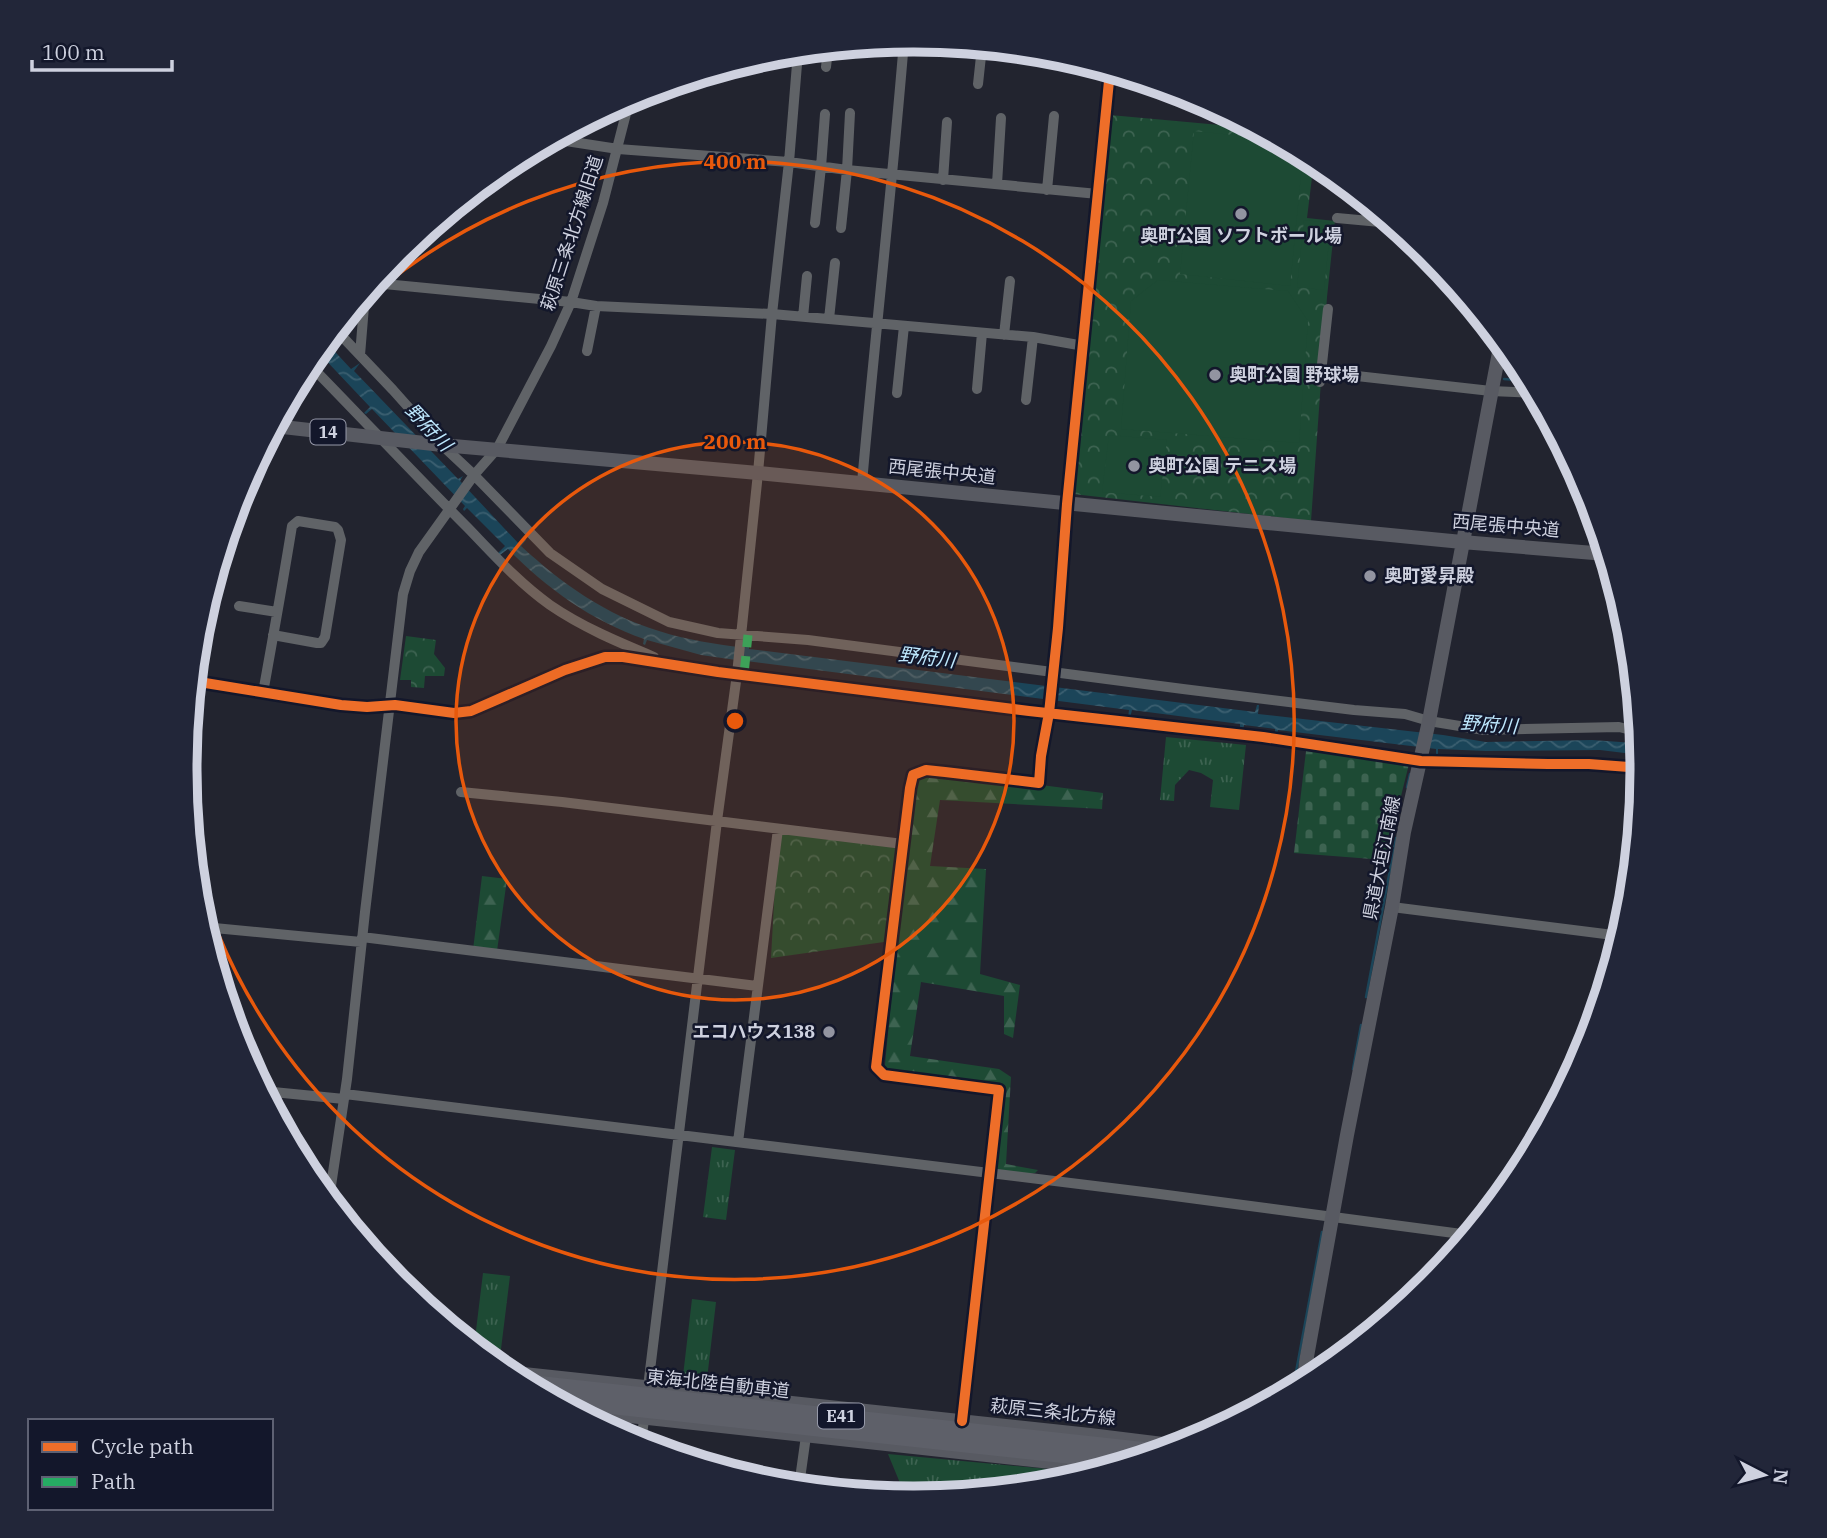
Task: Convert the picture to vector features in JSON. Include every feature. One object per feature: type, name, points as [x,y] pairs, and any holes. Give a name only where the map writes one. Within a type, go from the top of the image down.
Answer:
[{"type":"highway","name":"東海北陸自動車道","points":[[547,1385],[1137,1449]]},
{"type":"highway","name":"東海北陸自動車道","points":[[579,1402],[1104,1459]]},
{"type":"main road","name":"県道大垣江南線","points":[[1305,1369],[1404,832],[1429,721],[1498,356]]},
{"type":"main road","name":"西尾張中央道","points":[[284,427],[442,445],[1596,553]]},
{"type":"main road","name":"萩原三条北方線","points":[[530,1375],[1155,1443]]},
{"type":"main road","points":[[599,1413],[1081,1465]]},
{"type":"street","points":[[862,483],[903,52]]},
{"type":"street","points":[[978,84],[981,56]]},
{"type":"street","points":[[826,67],[827,58]]},
{"type":"street","points":[[642,1432],[737,674],[797,62]]},
{"type":"street","points":[[962,1421],[999,1090],[884,1075],[876,1067],[913,775],[926,770],[1039,783],[1054,672],[1067,504],[1109,80]]},
{"type":"street","name":"萩原三条北方線旧道","points":[[330,1184],[344,1096],[403,594],[419,552],[473,476],[497,449],[551,346],[571,302],[603,203],[627,113]]},
{"type":"street","points":[[841,228],[850,113]]},
{"type":"street","points":[[815,223],[825,114]]},
{"type":"street","points":[[1047,190],[1054,116]]},
{"type":"street","points":[[996,184],[1001,118]]},
{"type":"street","points":[[943,180],[947,122]]},
{"type":"street","points":[[568,141],[618,149],[789,162],[893,175],[1098,194]]},
{"type":"street","points":[[1337,218],[1376,222]]},
{"type":"street","points":[[829,319],[835,263]]},
{"type":"street","points":[[803,317],[807,276]]},
{"type":"street","points":[[1004,335],[1010,281]]},
{"type":"street","points":[[387,284],[596,306],[772,314],[876,323],[1033,337],[1084,346]]},
{"type":"street","points":[[587,351],[596,306]]},
{"type":"street","points":[[1328,309],[1321,377],[1522,392]]},
{"type":"street","points":[[360,355],[364,311]]},
{"type":"street","points":[[897,393],[904,326]]},
{"type":"street","points":[[977,389],[982,333]]},
{"type":"street","points":[[342,337],[442,445],[550,553],[602,589],[669,622],[741,635],[808,640],[1329,707],[1405,714],[1484,730],[1619,727],[1628,729]]},
{"type":"street","points":[[1026,400],[1033,337]]},
{"type":"street","points":[[318,372],[526,586],[576,622],[673,665]]},
{"type":"street","points":[[264,693],[292,526],[298,521],[335,527],[341,540],[325,638],[321,643],[317,643],[274,635]]},
{"type":"street","points":[[239,606],[277,612]]},
{"type":"street","points":[[202,683],[341,705],[395,705],[454,713],[471,711],[565,670],[605,657],[623,657],[1049,713],[1264,737],[1421,761],[1630,767]]},
{"type":"street","points":[[461,792],[903,844]]},
{"type":"street","points":[[738,1142],[778,829]]},
{"type":"street","points":[[1392,907],[1610,935]]},
{"type":"street","points":[[215,928],[362,940],[757,986]]},
{"type":"street","points":[[274,1092],[344,1096],[738,1142],[1458,1234]]},
{"type":"street","points":[[1306,1362],[1315,1363]]},
{"type":"street","points":[[800,1476],[806,1436]]},
{"type":"green space","points":[[1110,115],[1230,126],[1312,173],[1307,218],[1335,221],[1311,521],[1073,494]]},
{"type":"green space","name":"奥町公園 ソフトボール場","points":[[1194,131],[1250,137],[1302,167],[1290,286],[1180,274]]},
{"type":"green space","points":[[1304,220],[1331,223],[1324,290],[1297,287]]},
{"type":"green space","name":"奥町公園 野球場","points":[[1158,280],[1288,291],[1308,321],[1299,443],[1121,429],[1131,301]]},
{"type":"green space","name":"奥町公園 テニス場","points":[[1109,435],[1167,440],[1160,497],[1102,492]]},
{"type":"green space","points":[[406,636],[436,640],[434,654],[445,668],[444,676],[425,676],[424,688],[411,687],[411,680],[400,680]]},
{"type":"green space","points":[[1166,737],[1246,745],[1239,810],[1210,807],[1213,780],[1189,770],[1175,785],[1174,801],[1160,800]]},
{"type":"green space","points":[[1306,751],[1410,760],[1385,860],[1294,853]]},
{"type":"green space","points":[[926,770],[1103,793],[1102,809],[940,800],[930,866],[986,869],[980,974],[1020,985],[1013,1038],[1004,1034],[1004,996],[921,982],[910,1056],[999,1069],[1011,1077],[1006,1164],[1038,1170],[1035,1173],[997,1175],[998,1090],[884,1075],[912,779]]},
{"type":"green space","points":[[778,829],[899,844],[891,941],[771,958]]},
{"type":"green space","points":[[482,876],[507,879],[497,951],[473,950]]},
{"type":"green space","points":[[712,1147],[735,1150],[726,1220],[703,1217]]},
{"type":"green space","points":[[483,1273],[510,1276],[500,1354],[475,1336]]},
{"type":"green space","points":[[692,1299],[716,1302],[707,1379],[683,1376]]},
{"type":"green space","points":[[888,1454],[1061,1470],[960,1484],[914,1486],[900,1485]]},
{"type":"water","points":[[333,350],[351,369],[360,363],[354,371],[458,479],[463,476],[460,481],[519,544],[525,538],[521,546],[536,560],[603,607],[659,631],[745,648],[746,640],[749,641],[749,649],[1255,712],[1259,705],[1258,714],[1486,742],[1592,740],[1629,743],[1629,754],[1600,750],[1438,749],[1436,758],[1436,749],[1278,730],[1275,736],[1275,729],[1244,725],[1243,732],[1240,731],[1240,724],[1132,710],[1128,718],[1129,710],[746,661],[743,669],[743,661],[701,655],[647,640],[645,645],[644,639],[606,623],[571,602],[538,577],[508,549],[500,555],[498,553],[505,546],[467,508],[464,511],[465,506],[372,409],[364,413],[370,407],[326,360]]},
{"type":"waterway","points":[[1504,379],[1515,380]]},
{"type":"waterway","points":[[1407,787],[1410,774]]},
{"type":"waterway","points":[[1366,997],[1396,838]]},
{"type":"waterway","points":[[1353,1069],[1361,1025]]},
{"type":"waterway","points":[[1295,1375],[1322,1232]]},
{"type":"marked path","points":[[744,674],[748,635]]},
{"type":"cycle path","points":[[962,1421],[999,1090],[884,1075],[876,1067],[913,775],[926,770],[1039,783],[1058,628],[1067,504],[1109,80]]},
{"type":"cycle path","points":[[202,683],[341,705],[395,705],[454,713],[471,711],[565,670],[605,657],[623,657],[718,672],[1029,711],[1263,737],[1421,761],[1630,767]]},
{"type":"place","name":"奥町公園 ソフトボール場","points":[[1241,214]]},
{"type":"place","name":"奥町公園 野球場","points":[[1215,375]]},
{"type":"place","name":"奥町公園 テニス場","points":[[1134,466]]},
{"type":"place","name":"奥町愛昇殿","points":[[1370,576]]},
{"type":"place","name":"エコハウス138","points":[[829,1032]]},
{"type":"water label","name":"野府川","points":[[429,427]]},
{"type":"water label","name":"野府川","points":[[927,657]]},
{"type":"water label","name":"野府川","points":[[1489,724]]}]
